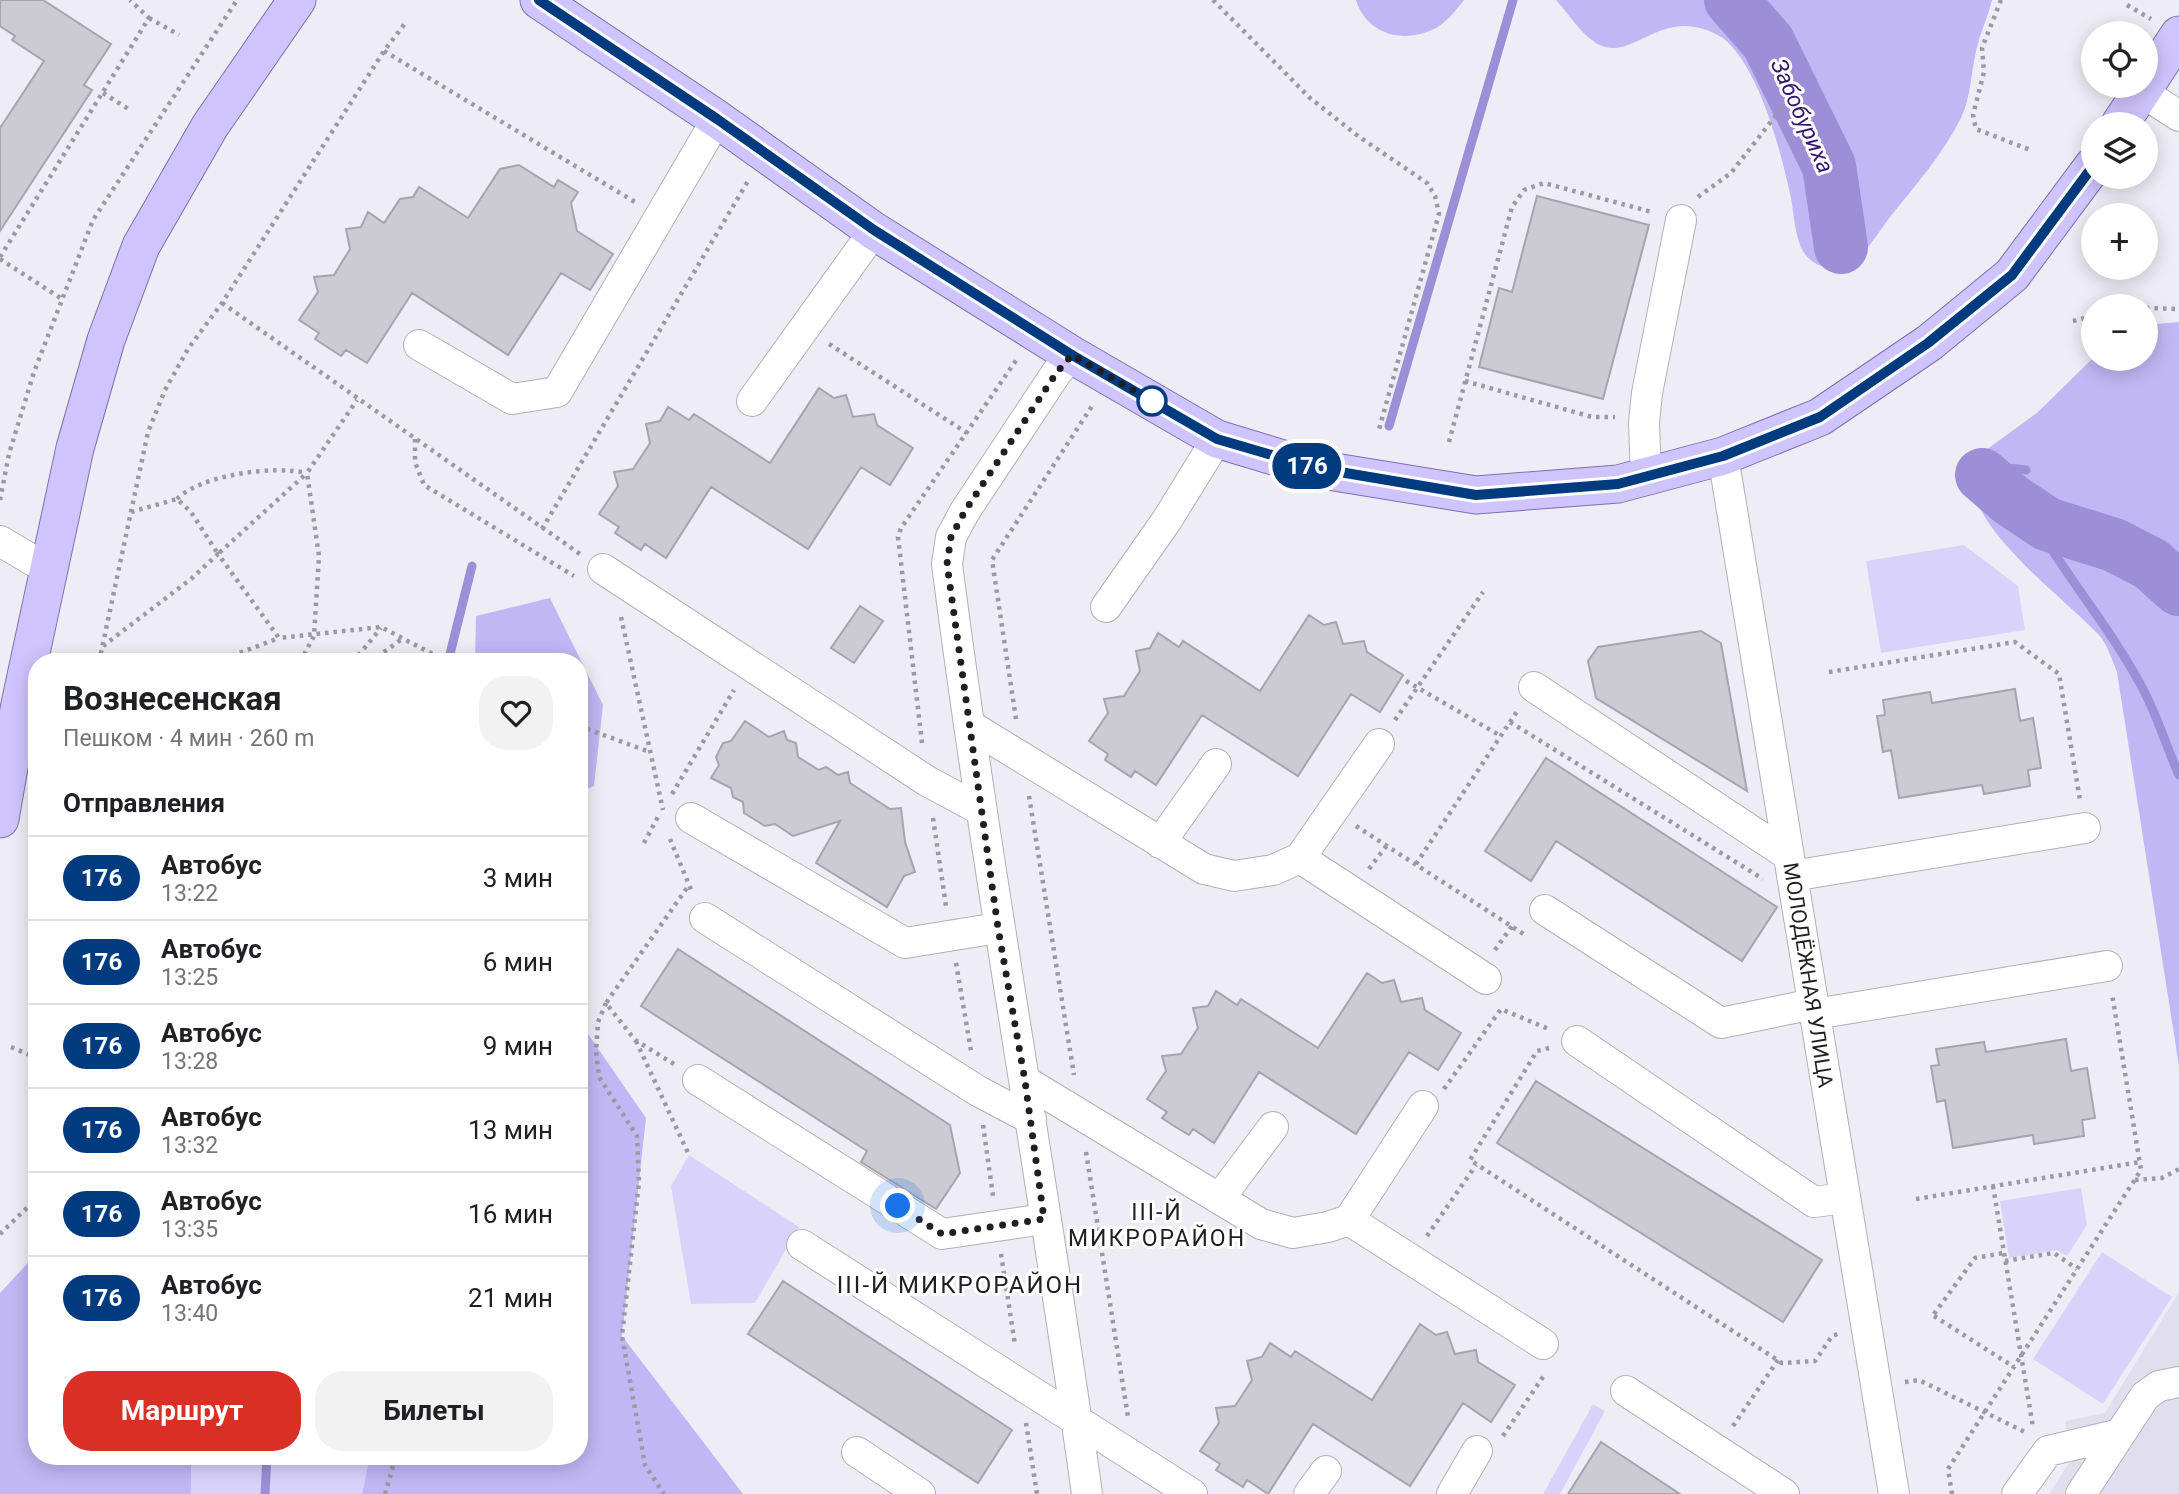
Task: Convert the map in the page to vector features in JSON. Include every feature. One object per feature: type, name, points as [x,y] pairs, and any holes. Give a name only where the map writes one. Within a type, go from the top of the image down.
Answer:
[{"type":"main road","points":[[31,653],[75,447],[106,340],[141,246],[210,126],[297,0]]},
{"type":"main road","points":[[539,0],[717,119],[874,230],[1072,355],[1217,439],[1316,468],[1476,495],[1618,484],[1723,456],[1820,417],[1928,343],[2012,275],[2081,182]]},
{"type":"main road","points":[[2158,55],[2169,29]]},
{"type":"main road","points":[[0,819],[28,667]]},
{"type":"street","points":[[2151,98],[2179,116]]},
{"type":"street","points":[[419,345],[512,399],[556,392],[717,119]]},
{"type":"street","points":[[1646,476],[1644,415],[1681,220]]},
{"type":"street","points":[[752,401],[874,230]]},
{"type":"street","points":[[1072,355],[1050,382],[965,511],[951,537],[947,564],[998,928],[1031,1119],[1087,1494]]},
{"type":"street","points":[[1105,607],[1167,520],[1217,439]]},
{"type":"street","name":"МОЛОДЁЖНАЯ УЛИЦА","points":[[1723,456],[1894,1494]]},
{"type":"street","points":[[0,541],[49,570]]},
{"type":"street","points":[[591,574],[748,665],[927,781],[981,810]]},
{"type":"street","points":[[1534,687],[1790,865],[2085,828]]},
{"type":"street","points":[[969,725],[1022,755],[1204,869],[1234,876],[1273,870],[1300,858],[1331,809],[1379,744]]},
{"type":"street","points":[[1160,843],[1216,764]]},
{"type":"street","points":[[675,823],[905,943],[998,928]]},
{"type":"street","points":[[1300,858],[1486,979]]},
{"type":"street","points":[[1545,910],[1721,1023],[2107,966]]},
{"type":"street","points":[[705,918],[978,1091],[1031,1119]]},
{"type":"street","points":[[1577,1041],[1814,1202],[1845,1198]]},
{"type":"street","points":[[698,1080],[942,1234],[1044,1219]]},
{"type":"street","points":[[1025,1081],[1261,1224],[1293,1233],[1349,1220],[1423,1105]]},
{"type":"street","points":[[1219,1199],[1273,1127]]},
{"type":"street","points":[[1349,1220],[1543,1344]]},
{"type":"street","points":[[802,1245],[1192,1494]]},
{"type":"street","points":[[2081,1494],[2150,1390],[2179,1382]]},
{"type":"street","points":[[1626,1391],[1784,1494]]},
{"type":"street","points":[[2017,1494],[2048,1451],[2120,1434]]},
{"type":"street","points":[[1452,1494],[1477,1451]]},
{"type":"street","points":[[857,1452],[920,1494]]},
{"type":"path","points":[[130,0],[149,18],[179,35]]},
{"type":"path","points":[[0,500],[16,430],[93,220],[237,0]]},
{"type":"path","points":[[1213,0],[1310,98],[1358,136],[1427,183],[1435,196],[1439,214],[1378,433]]},
{"type":"path","points":[[2001,0],[1982,48],[1984,72],[1973,115],[1976,129],[2032,151]]},
{"type":"path","points":[[2127,5],[2169,29]]},
{"type":"path","points":[[62,299],[0,258],[149,18]]},
{"type":"path","points":[[101,653],[148,432],[165,390],[188,349],[222,303],[384,51],[406,22]]},
{"type":"path","points":[[384,51],[644,207]]},
{"type":"path","points":[[103,93],[130,110]]},
{"type":"path","points":[[1449,442],[1512,207],[1524,190],[1544,183],[1681,220],[1704,191],[1731,173],[1784,105]]},
{"type":"path","points":[[542,529],[720,224],[765,153]]},
{"type":"path","points":[[222,303],[542,529],[591,574],[624,626],[648,752],[663,809],[675,823],[674,853],[705,918]]},
{"type":"path","points":[[2158,309],[2179,309]]},
{"type":"path","points":[[2073,321],[2081,319]]},
{"type":"path","points":[[804,328],[967,433]]},
{"type":"path","points":[[1110,377],[992,560],[1134,1455]]},
{"type":"path","points":[[1465,381],[1592,417],[1644,415]]},
{"type":"path","points":[[103,646],[127,631],[218,554],[307,473],[357,400]]},
{"type":"path","points":[[415,439],[415,462],[424,485],[591,574]]},
{"type":"path","points":[[131,512],[177,499],[186,490],[210,481],[273,469],[307,473]]},
{"type":"path","points":[[305,653],[314,636],[319,556],[307,473]]},
{"type":"path","points":[[177,499],[191,512],[279,638]]},
{"type":"path","points":[[1379,744],[1483,592]]},
{"type":"path","points":[[615,617],[624,626]]},
{"type":"path","points":[[360,653],[381,627]]},
{"type":"path","points":[[240,653],[279,638],[381,627],[432,653]]},
{"type":"path","points":[[383,653],[403,639]]},
{"type":"path","points":[[1829,673],[2015,642],[2059,674],[2085,828]]},
{"type":"path","points":[[644,843],[748,665]]},
{"type":"path","points":[[1406,681],[1501,736]]},
{"type":"path","points":[[1416,864],[1534,687]]},
{"type":"path","points":[[1510,722],[1750,871]]},
{"type":"path","points":[[588,729],[648,752]]},
{"type":"path","points":[[1331,809],[1526,935],[1545,910]]},
{"type":"path","points":[[664,1494],[645,1465],[622,1336],[639,1182],[637,1136],[599,1077],[597,1022],[606,1003],[689,885]]},
{"type":"path","points":[[1502,940],[1511,926]]},
{"type":"path","points":[[1952,1494],[1948,1469],[2141,1170],[2107,966]]},
{"type":"path","points":[[606,1003],[635,1040],[689,1155]]},
{"type":"path","points":[[1423,1105],[1438,1097],[1501,1009],[1577,1041]]},
{"type":"path","points":[[635,1040],[698,1080]]},
{"type":"path","points":[[1577,1041],[1537,1051],[1470,1160],[1782,1363],[1815,1361],[1832,1336],[1867,1329]]},
{"type":"path","points":[[11,1047],[28,1054]]},
{"type":"path","points":[[1916,1199],[2140,1162]]},
{"type":"path","points":[[1411,1260],[1476,1165]]},
{"type":"path","points":[[2134,1180],[2162,1178],[2179,1169]]},
{"type":"path","points":[[1876,1386],[1919,1380],[2034,1437],[1993,1186]]},
{"type":"path","points":[[0,1234],[28,1207]]},
{"type":"path","points":[[2004,1253],[1975,1258],[1934,1315],[2014,1367]]},
{"type":"path","points":[[2006,1261],[2053,1253],[2077,1269]]},
{"type":"path","points":[[1477,1451],[1488,1458],[1549,1367],[1537,1359],[1543,1344]]},
{"type":"path","points":[[1717,1450],[1778,1360]]},
{"type":"path","points":[[385,1494],[393,1465]]},
{"type":"shaded area","points":[[1356,0],[1464,0],[1442,24],[1432,30],[1408,36],[1386,33],[1376,28],[1368,21]]},
{"type":"shaded area","points":[[1556,0],[1992,0],[1976,51],[1967,102],[1954,131],[1864,252],[1851,263],[1832,268],[1813,262],[1802,248],[1767,112],[1748,69],[1723,38],[1701,28],[1682,26],[1666,29],[1623,47],[1610,48],[1590,39]]},
{"type":"shaded area","points":[[2179,322],[2179,1066],[2117,672],[2107,647],[2098,634],[2013,553],[1993,529],[1978,504],[1971,480],[1975,458],[2038,412],[2081,370],[2158,371],[2158,324]]},
{"type":"shaded area","points":[[1964,545],[2018,586],[2025,630],[1881,653],[1866,561]]},
{"type":"shaded area","points":[[550,598],[577,653],[475,653],[476,616]]},
{"type":"shaded area","points":[[588,675],[603,705],[594,786],[588,789]]},
{"type":"shaded area","points":[[588,1034],[646,1118],[622,1336],[743,1494],[362,1494],[368,1465],[588,1465]]},
{"type":"shaded area","points":[[689,1155],[799,1227],[755,1303],[691,1304],[671,1186]]},
{"type":"shaded area","points":[[2081,1188],[2087,1225],[2067,1256],[2057,1250],[2009,1258],[2000,1201]]},
{"type":"shaded area","points":[[2102,1252],[2172,1297],[2103,1404],[2033,1359]]},
{"type":"shaded area","points":[[28,1263],[28,1465],[191,1465],[191,1494],[0,1494],[0,1293]]},
{"type":"shaded area","points":[[2179,1292],[2179,1494],[2049,1494],[2072,1458],[2065,1421],[2105,1413]]},
{"type":"shaded area","points":[[1593,1404],[1605,1411],[1560,1494],[1543,1494]]},
{"type":"shaded area","points":[[191,1465],[368,1465],[362,1494],[191,1494]]},
{"type":"building","points":[[0,0],[43,0],[111,44],[84,85],[92,90],[0,231],[0,128],[44,61],[12,40],[15,36],[0,26]]},
{"type":"building","points":[[519,165],[554,187],[558,180],[578,192],[571,203],[577,231],[613,254],[590,290],[561,273],[508,355],[412,293],[367,363],[346,350],[341,356],[315,339],[319,333],[299,320],[318,292],[314,277],[334,275],[350,249],[346,229],[361,227],[368,212],[384,223],[400,199],[413,197],[419,187],[468,218],[500,169]]},
{"type":"building","points":[[1537,196],[1649,225],[1603,399],[1479,367],[1499,288],[1512,292]]},
{"type":"building","points":[[819,388],[834,398],[846,395],[853,417],[874,414],[877,425],[913,448],[890,485],[861,467],[808,549],[711,487],[666,558],[645,544],[641,550],[615,533],[619,527],[599,514],[618,486],[614,472],[633,469],[650,443],[646,424],[660,421],[668,407],[689,420],[694,414],[770,463]]},
{"type":"building","points":[[860,606],[883,621],[854,663],[831,648]]},
{"type":"building","points":[[1309,615],[1324,625],[1336,622],[1343,644],[1364,641],[1367,652],[1403,675],[1380,712],[1351,694],[1298,776],[1202,715],[1156,785],[1135,771],[1131,777],[1105,760],[1108,754],[1089,741],[1108,713],[1104,699],[1124,696],[1140,671],[1136,651],[1150,648],[1158,633],[1179,647],[1183,641],[1260,691]]},
{"type":"building","points":[[1701,631],[1721,643],[1747,791],[1596,698],[1588,661],[1598,647]]},
{"type":"building","points":[[2015,689],[2020,721],[2033,718],[2041,768],[2028,770],[2030,786],[1984,794],[1982,785],[1899,798],[1891,750],[1883,752],[1877,716],[1885,715],[1883,700],[1930,692],[1932,703]]},
{"type":"building","points":[[745,721],[769,737],[784,731],[787,740],[796,743],[798,757],[819,770],[826,767],[838,775],[848,772],[850,783],[890,809],[901,808],[905,842],[915,872],[904,876],[887,907],[816,863],[840,821],[793,836],[775,824],[765,826],[744,813],[743,802],[733,797],[731,788],[711,778],[719,765],[716,757],[723,743],[731,741]]},
{"type":"building","points":[[1546,758],[1777,907],[1742,961],[1556,841],[1531,881],[1485,851]]},
{"type":"building","points":[[678,949],[950,1125],[960,1173],[936,1209],[861,1162],[867,1151],[641,1006]]},
{"type":"building","points":[[1367,973],[1382,983],[1394,980],[1401,1002],[1422,998],[1425,1010],[1461,1033],[1438,1070],[1409,1052],[1356,1134],[1259,1072],[1214,1143],[1193,1129],[1189,1135],[1174,1126],[1162,1118],[1167,1112],[1147,1099],[1166,1071],[1162,1056],[1181,1054],[1198,1028],[1193,1008],[1208,1006],[1216,991],[1237,1005],[1241,999],[1318,1048]]},
{"type":"building","points":[[2066,1039],[2071,1071],[2087,1068],[2095,1118],[2082,1120],[2084,1136],[2034,1144],[2033,1135],[1953,1148],[1945,1100],[1937,1102],[1931,1066],[1939,1065],[1936,1049],[1984,1042],[1986,1052]]},
{"type":"building","points":[[1536,1081],[1822,1260],[1783,1322],[1497,1143]]},
{"type":"building","points":[[783,1281],[1012,1430],[978,1483],[748,1334]]},
{"type":"building","points":[[1420,1324],[1436,1335],[1447,1332],[1455,1354],[1476,1350],[1478,1362],[1515,1385],[1491,1422],[1463,1403],[1410,1486],[1313,1424],[1268,1494],[1247,1480],[1243,1487],[1216,1470],[1220,1464],[1200,1451],[1219,1423],[1216,1408],[1235,1406],[1252,1380],[1247,1361],[1262,1357],[1270,1343],[1291,1357],[1295,1351],[1372,1400]]},
{"type":"building","points":[[1601,1442],[1680,1494],[1568,1494]]},
{"type":"waterway","points":[[1389,426],[1513,0]]},
{"type":"waterway","name":"Забобуриха","points":[[1731,0],[1768,42],[1829,166],[1841,247]]},
{"type":"waterway","points":[[1991,483],[2006,470],[2026,470]]},
{"type":"waterway","name":"Забобуриха","points":[[1982,475],[2011,500],[2047,524],[2114,545],[2151,564],[2179,589]]},
{"type":"waterway","points":[[2028,511],[2131,668],[2149,701],[2179,775]]},
{"type":"waterway","name":"Забобуриха","points":[[450,653],[472,566]]},
{"type":"waterway","name":"Забобуриха","points":[[265,1494],[267,1465]]},
{"type":"bus line","name":"176","points":[[539,0],[717,119],[874,230],[1072,355],[1217,439],[1316,468],[1476,495],[1618,484],[1723,456],[1820,417],[1928,343],[2012,275],[2081,183]]},
{"type":"district","name":"III-Й МИКРОРАЙОН","points":[[1157,1225]]},
{"type":"district","name":"III-Й МИКРОРАЙОН","points":[[960,1285]]},
{"type":"route","points":[[898,1206],[942,1234],[1044,1219],[1028,1100],[998,928],[947,564],[951,537],[965,511],[1044,391],[1072,355],[1152,401]]}]
